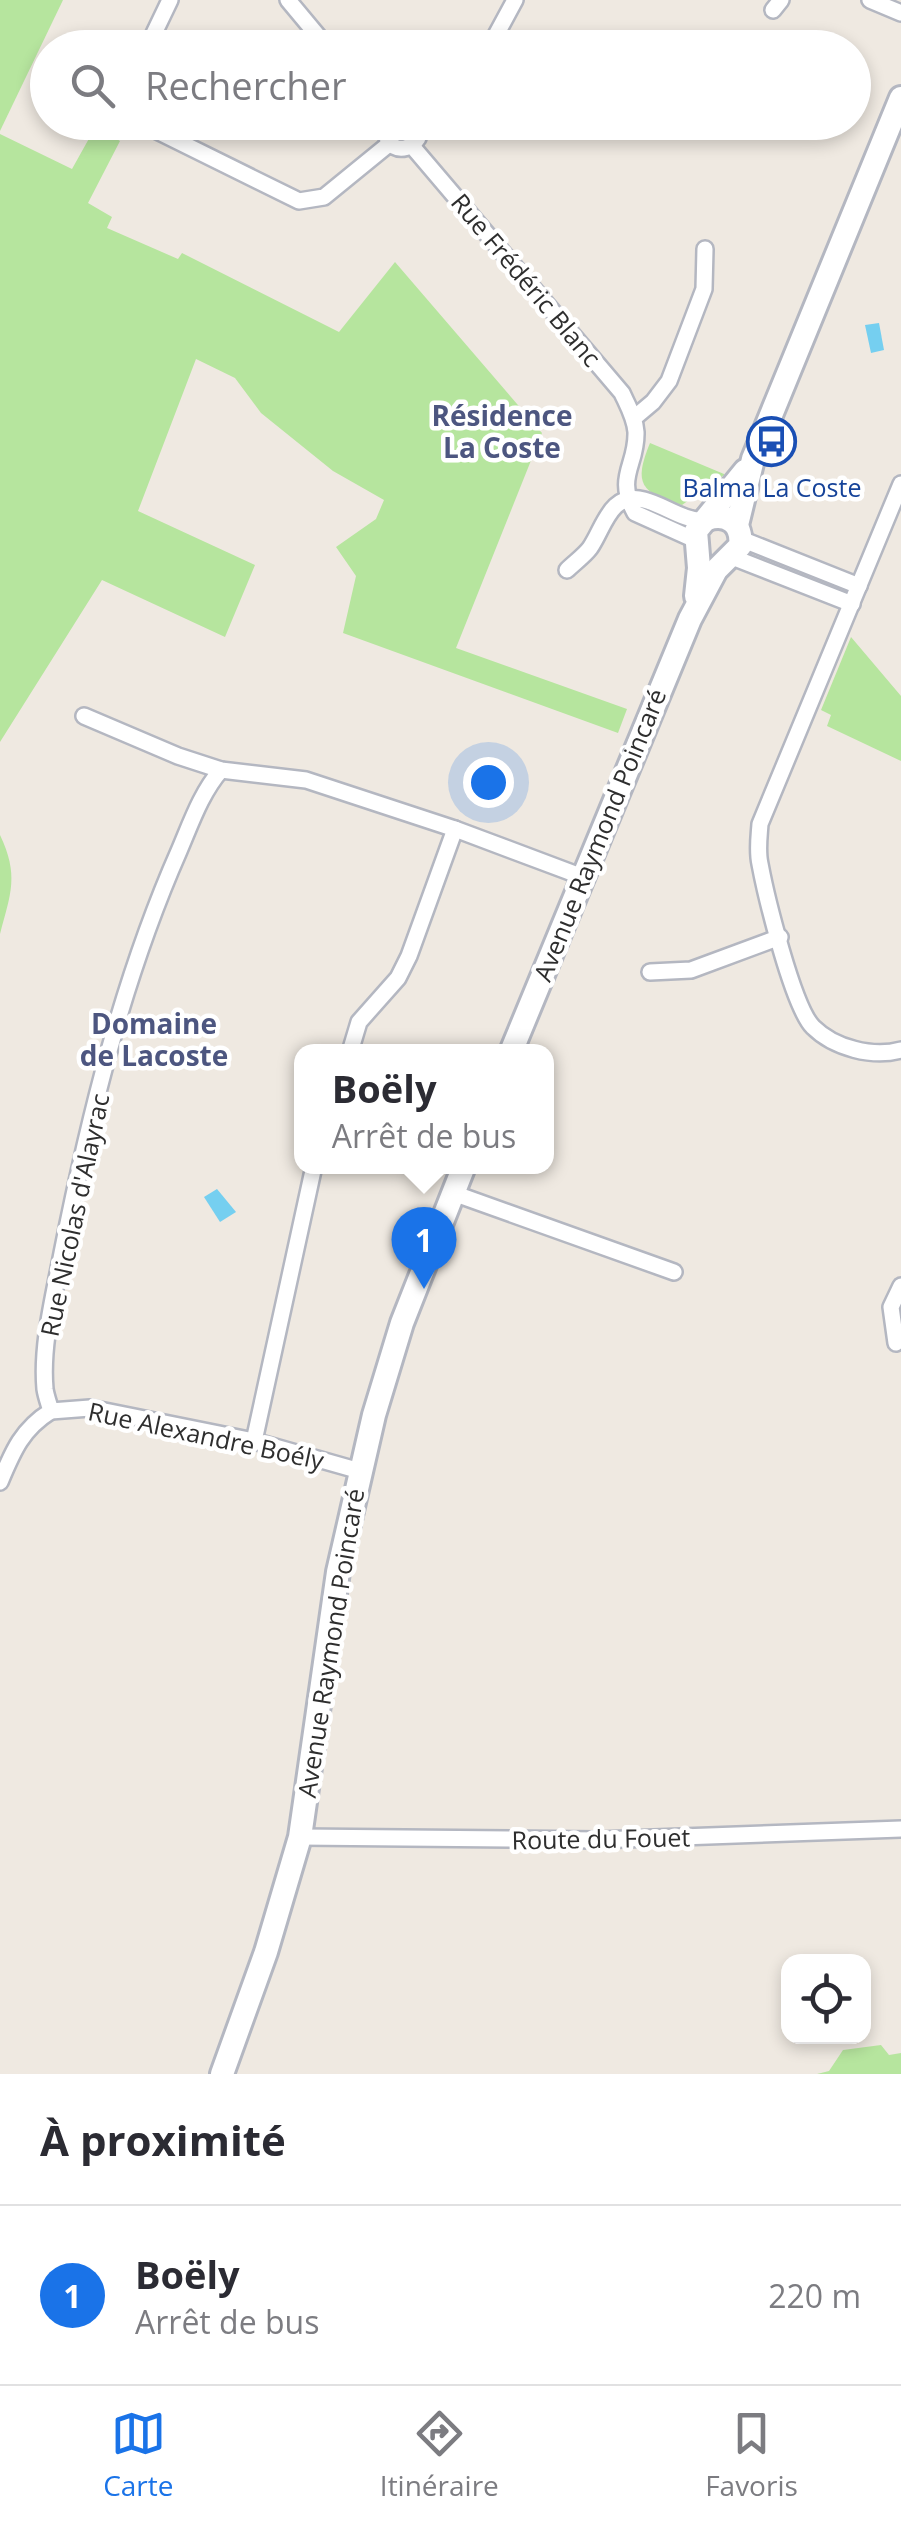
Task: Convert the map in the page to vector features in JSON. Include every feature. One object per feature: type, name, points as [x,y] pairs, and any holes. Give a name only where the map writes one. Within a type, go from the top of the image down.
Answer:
[{"type":"main road","name":"Avenue Raymond Poincaré","points":[[514,1044],[690,619],[708,583],[734,546],[753,460],[901,98]]},
{"type":"main road","name":"Avenue Raymond Poincaré","points":[[690,619],[698,582],[700,532],[753,460]]},
{"type":"main road","points":[[726,517],[734,546],[708,560],[700,532],[726,517]]},
{"type":"main road","name":"Avenue Raymond Poincaré","points":[[222,2074],[261,1967],[300,1837],[338,1572],[360,1471],[394,1348],[461,1174]]},
{"type":"street","points":[[156,30],[170,0]]},
{"type":"street","points":[[288,0],[313,30]]},
{"type":"street","points":[[499,30],[515,0]]},
{"type":"street","points":[[870,0],[901,13]]},
{"type":"street","points":[[175,140],[299,201],[324,196],[389,144]]},
{"type":"street","points":[[387,140],[402,150],[412,146],[415,140]]},
{"type":"street","name":"Rue Frédéric Blanc","points":[[412,146],[622,393],[634,418]]},
{"type":"street","points":[[700,532],[635,513],[624,485],[636,438],[634,418],[669,381],[704,288],[704,249]]},
{"type":"street","points":[[901,484],[760,824],[759,861],[804,1014],[812,1026],[824,1036],[858,1050],[874,1054],[901,1050]]},
{"type":"street","points":[[567,570],[590,548],[604,516],[627,499]]},
{"type":"street","points":[[734,546],[859,586]]},
{"type":"street","points":[[734,546],[852,604]]},
{"type":"street","points":[[84,716],[220,770],[306,780],[583,877]]},
{"type":"street","name":"Rue Nicolas d'Alayrac","points":[[52,1411],[45,1392],[54,1299],[78,1178],[145,932],[208,784],[220,770]]},
{"type":"street","points":[[352,1044],[359,1022],[398,978],[410,956],[456,830]]},
{"type":"street","points":[[650,972],[691,970],[780,937]]},
{"type":"street","points":[[254,1441],[312,1174]]},
{"type":"street","points":[[453,1193],[674,1272]]},
{"type":"street","points":[[896,1343],[891,1307],[901,1286]]},
{"type":"street","name":"Rue Alexandre Boély","points":[[52,1411],[90,1408],[254,1441],[360,1471]]},
{"type":"street","points":[[0,1482],[19,1438],[35,1421],[52,1411]]},
{"type":"street","name":"Route du Fouet","points":[[300,1837],[598,1840],[901,1830]]},
{"type":"green space","points":[[0,0],[63,0],[49,30],[30,30],[30,69],[0,131]]},
{"type":"green space","points":[[0,134],[72,169],[88,140],[118,140],[88,203],[112,217],[107,228],[178,259],[182,253],[339,332],[395,262],[542,433],[456,648],[627,709],[618,733],[343,633],[356,576],[336,547],[376,519],[384,500],[333,471],[261,413],[235,378],[196,359],[138,511],[255,565],[225,637],[102,580],[0,742]]},
{"type":"green space","points":[[650,443],[724,475],[682,505],[657,496],[644,485],[642,477]]},
{"type":"green space","points":[[851,637],[901,696],[901,761],[827,726],[831,715],[821,710]]},
{"type":"green space","points":[[0,835],[10,862],[11,884],[0,934]]},
{"type":"green space","points":[[881,2045],[889,2055],[901,2053],[901,2074],[817,2074],[829,2071],[843,2050]]},
{"type":"water","points":[[879,323],[884,350],[871,353],[865,325]]},
{"type":"water","points":[[217,1189],[236,1212],[220,1222],[204,1197]]},
{"type":"place","name":"Balma La Coste","points":[[772,442]]},
{"type":"place","name":"Boëly","points":[[424,1289]]},
{"type":"district","name":"Résidence La Coste","points":[[502,432]]},
{"type":"district","name":"Domaine de Lacoste","points":[[154,1040]]}]
